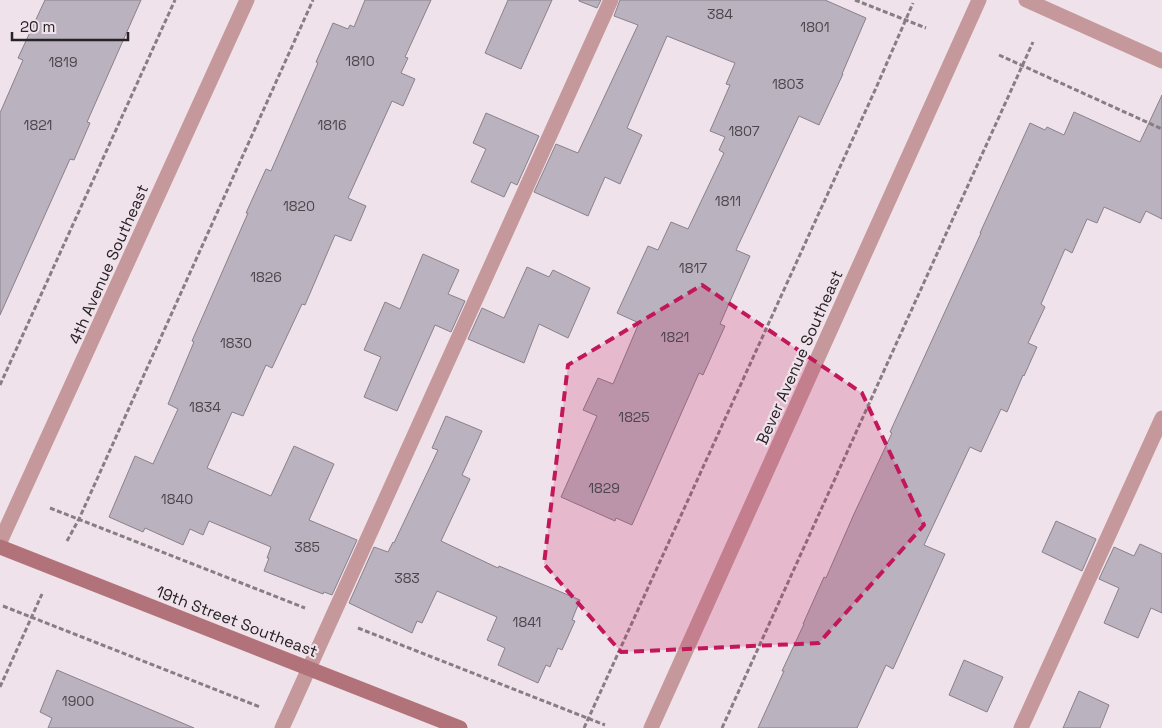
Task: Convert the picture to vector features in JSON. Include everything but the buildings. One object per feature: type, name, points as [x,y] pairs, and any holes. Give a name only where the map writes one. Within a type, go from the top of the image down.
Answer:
[{"type":"main road","name":"19th Street Southeast","points":[[0,548],[460,728]]},
{"type":"street","name":"4th Avenue Southeast","points":[[0,542],[247,0]]},
{"type":"street","points":[[284,723],[611,0]]},
{"type":"street","name":"Bever Avenue Southeast","points":[[651,728],[979,0]]},
{"type":"street","points":[[1026,0],[1162,61]]},
{"type":"street","points":[[1021,728],[1162,418]]},
{"type":"path","points":[[0,385],[175,0]]},
{"type":"path","points":[[67,541],[79,519],[313,0]]},
{"type":"path","points":[[855,0],[926,28]]},
{"type":"path","points":[[584,728],[913,4]]},
{"type":"path","points":[[722,728],[1033,42]]},
{"type":"path","points":[[999,55],[1162,129]]},
{"type":"path","points":[[0,687],[42,593]]},
{"type":"path","points":[[3,606],[284,723]]},
{"type":"highlighted area","points":[[702,285],[862,393],[924,525],[819,643],[621,652],[544,564],[568,365]]}]
